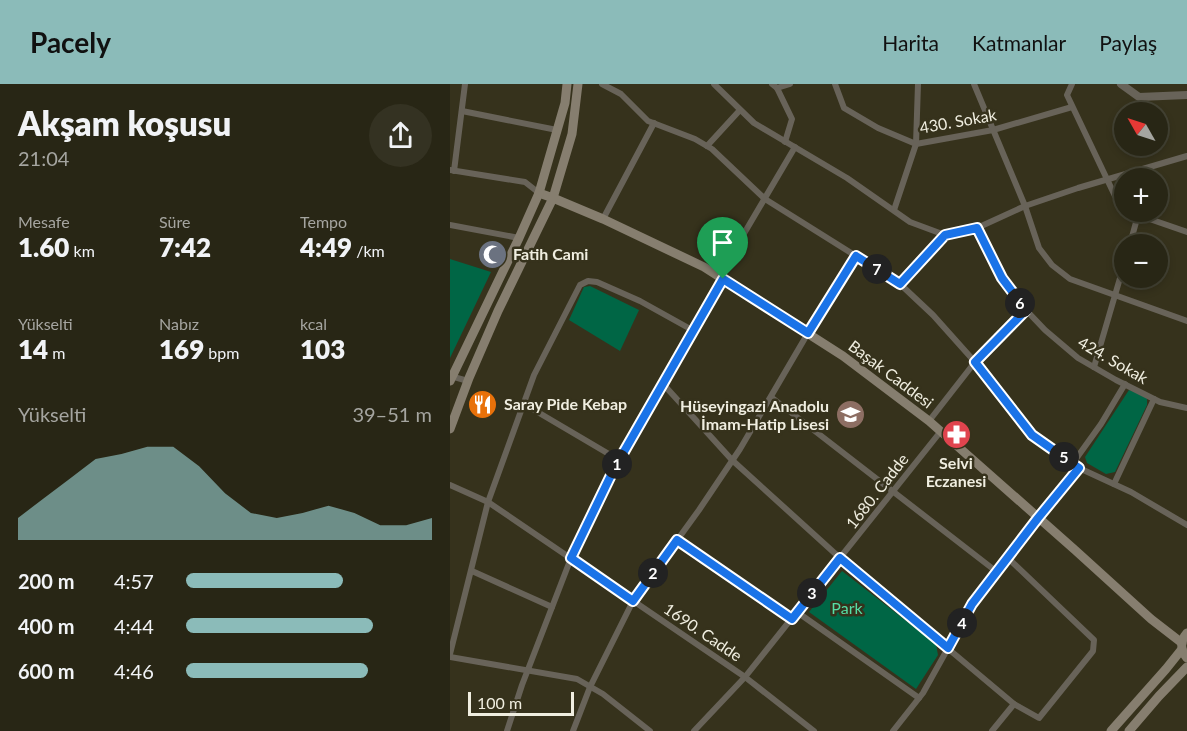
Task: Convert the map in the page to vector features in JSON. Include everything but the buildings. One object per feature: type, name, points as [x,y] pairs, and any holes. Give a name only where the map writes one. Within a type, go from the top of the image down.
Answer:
[{"type":"main road","points":[[450,378],[539,193],[565,103],[567,84]]},
{"type":"main road","points":[[450,429],[498,311],[553,198],[572,134],[578,84]]},
{"type":"main road","name":"Başak Caddesi","points":[[539,193],[603,219],[704,267],[843,356],[929,420],[1183,650]]},
{"type":"main road","points":[[1111,731],[1183,650],[1187,633]]},
{"type":"main road","points":[[1129,731],[1187,667]]},
{"type":"street","points":[[465,84],[452,170],[525,182],[539,193]]},
{"type":"street","points":[[602,84],[621,93],[648,121],[712,148],[765,199],[900,284],[933,315],[975,362],[1032,435],[1079,468],[1114,484],[1187,525]]},
{"type":"street","points":[[714,84],[754,123],[847,178],[910,222],[945,235],[977,228],[1025,206],[1187,156]]},
{"type":"street","points":[[785,142],[792,119],[775,86],[790,84]]},
{"type":"street","name":"430. Sokak","points":[[835,84],[844,108],[878,128],[916,144],[993,130],[1072,106]]},
{"type":"street","points":[[894,210],[916,144],[918,84]]},
{"type":"street","points":[[974,84],[1025,206],[1039,248],[1052,265],[1070,279],[1187,321]]},
{"type":"street","points":[[1072,84],[1067,95],[1114,194]]},
{"type":"street","points":[[1121,84],[1139,97],[1187,95]]},
{"type":"street","points":[[707,146],[740,110]]},
{"type":"street","points":[[462,111],[557,130]]},
{"type":"street","points":[[603,219],[654,123]]},
{"type":"street","points":[[507,731],[527,671],[571,558],[619,460],[664,385],[795,147]]},
{"type":"street","points":[[1160,222],[1187,232]]},
{"type":"street","points":[[450,225],[519,238]]},
{"type":"street","name":"424. Sokak","points":[[977,228],[1002,278],[1026,310],[1061,344],[1078,358],[1154,399],[1187,408]]},
{"type":"street","points":[[900,284],[945,235]]},
{"type":"street","points":[[573,731],[590,687],[633,601],[732,460],[856,256]]},
{"type":"street","points":[[650,731],[603,694],[577,679],[450,656],[488,502],[534,375],[580,285],[588,281],[597,282],[640,301],[694,331]]},
{"type":"street","points":[[1094,367],[1117,288]]},
{"type":"street","points":[[929,420],[975,362],[1026,310]]},
{"type":"street","points":[[450,378],[468,381]]},
{"type":"street","points":[[1073,463],[1101,424],[1125,384]]},
{"type":"street","points":[[664,385],[732,460],[840,558],[1014,704],[1039,718],[1093,651],[1094,640],[1008,558]]},
{"type":"street","points":[[771,397],[997,572]]},
{"type":"street","points":[[1114,484],[1154,399]]},
{"type":"street","points":[[524,404],[619,460]]},
{"type":"street","name":"1680. Cadde","points":[[694,731],[745,677],[941,431]]},
{"type":"street","points":[[893,731],[919,698],[972,604],[1079,468]]},
{"type":"street","name":"1690. Cadde","points":[[450,485],[488,502],[571,558],[745,677],[814,731]]},
{"type":"street","points":[[677,540],[792,619]]},
{"type":"street","points":[[472,570],[552,606]]},
{"type":"street","points":[[797,612],[919,698]]},
{"type":"street","points":[[992,731],[1014,704]]},
{"type":"green space","points":[[450,259],[491,272],[450,358]]},
{"type":"green space","points":[[590,286],[639,310],[620,351],[569,320],[584,287]]},
{"type":"green space","points":[[1129,390],[1145,396],[1147,405],[1115,472],[1106,474],[1087,463],[1085,457]]},
{"type":"green space","name":"Park","points":[[842,571],[936,644],[938,655],[916,689],[809,612]]},
{"type":"place","name":"Fatih Cami","points":[[492,254]]},
{"type":"place","name":"Saray Pide Kebap","points":[[483,404]]},
{"type":"place","name":"Hüseyingazi Anadolu İmam-Hatip Lisesi","points":[[850,415]]},
{"type":"place","name":"Selvi Eczanesi","points":[[956,435]]},
{"type":"route","points":[[977,228],[1002,278],[1026,310],[975,362],[1032,435],[1079,468],[972,604],[948,648],[840,558],[792,619],[677,540],[633,601],[571,558],[614,469],[723,279],[808,333],[856,256],[900,284],[945,235],[977,228]]}]
